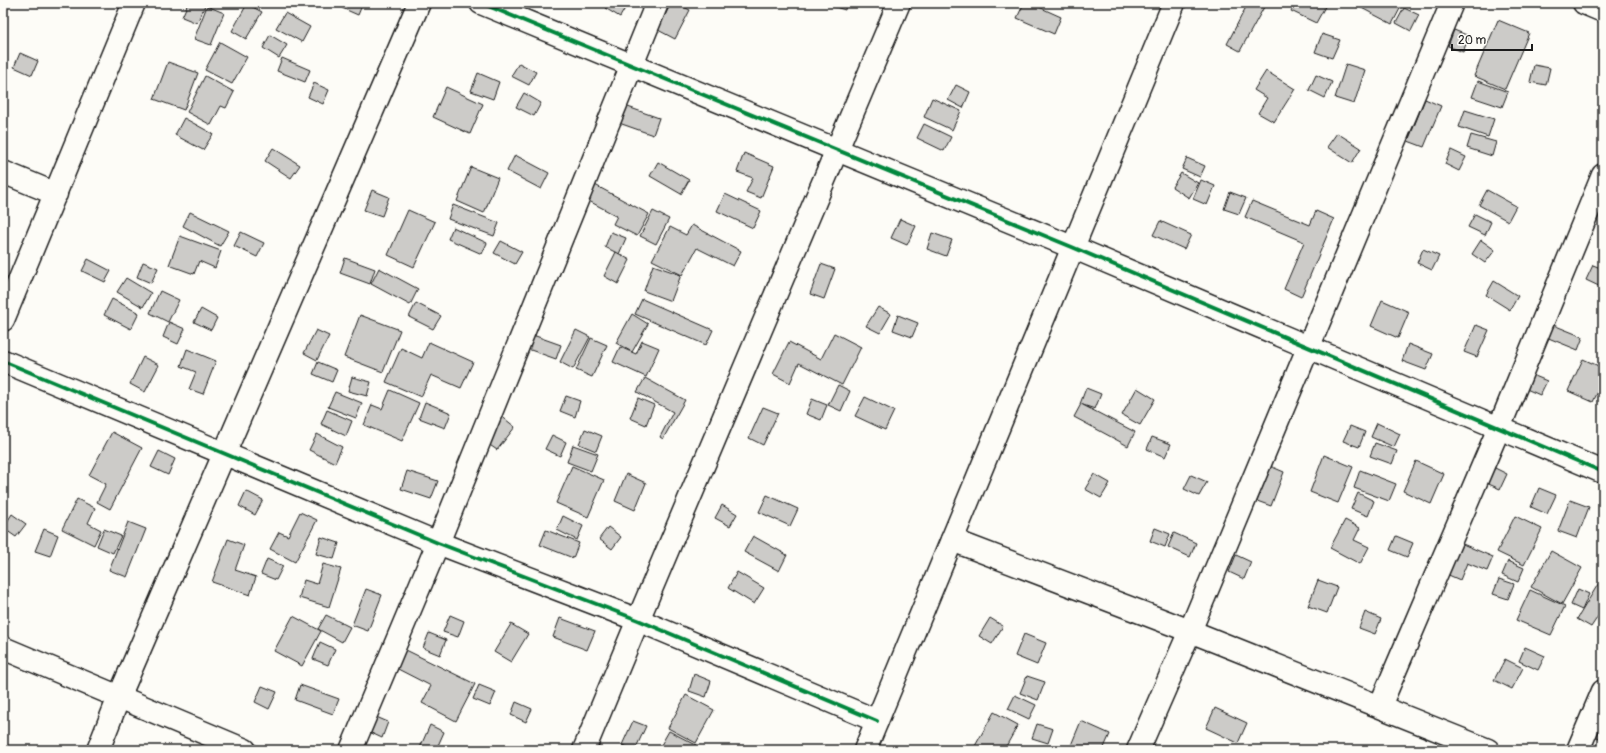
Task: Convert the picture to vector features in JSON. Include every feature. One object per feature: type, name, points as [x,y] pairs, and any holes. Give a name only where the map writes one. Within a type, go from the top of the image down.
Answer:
[{"type":"street","points":[[3,320],[134,3]]},
{"type":"street","points":[[98,750],[119,697],[419,3]]},
{"type":"street","points":[[481,3],[1072,247],[1603,472]]},
{"type":"street","points":[[351,750],[438,543],[656,3]]},
{"type":"street","points":[[584,750],[899,3]]},
{"type":"street","points":[[865,750],[1174,3]]},
{"type":"street","points":[[1138,750],[1190,631],[1452,3]]},
{"type":"street","points":[[1584,3],[1603,11]]},
{"type":"street","points":[[3,172],[56,194]]},
{"type":"street","points":[[1380,706],[1499,428],[1603,176]]},
{"type":"street","points":[[3,361],[438,543],[638,620],[877,721]]},
{"type":"street","points":[[952,540],[1190,631],[1488,750]]},
{"type":"street","points":[[3,648],[245,750]]},
{"type":"street","points":[[1578,750],[1603,691]]},
{"type":"building","points":[[188,3],[206,3],[197,23],[182,17]]},
{"type":"building","points":[[344,3],[363,3],[358,15],[342,8]]},
{"type":"building","points":[[608,3],[628,3],[620,17],[605,8]]},
{"type":"building","points":[[671,3],[675,3],[690,10],[675,39],[658,30]]},
{"type":"building","points":[[822,3],[846,3],[845,10]]},
{"type":"building","points":[[1024,3],[1030,3],[1061,17],[1054,34],[1017,18]]},
{"type":"building","points":[[1248,3],[1257,3],[1264,7],[1240,51],[1227,44]]},
{"type":"building","points":[[1295,3],[1327,3],[1316,23],[1291,11]]},
{"type":"building","points":[[1352,3],[1403,3],[1392,24]]},
{"type":"building","points":[[247,4],[262,12],[246,39],[232,31]]},
{"type":"building","points":[[207,6],[224,13],[211,45],[194,39]]},
{"type":"building","points":[[1404,8],[1419,15],[1411,31],[1396,23]]},
{"type":"building","points":[[285,13],[310,27],[302,42],[276,28]]},
{"type":"building","points":[[1498,20],[1529,33],[1505,89],[1474,76]]},
{"type":"building","points":[[1454,30],[1469,36],[1463,52],[1448,46]]},
{"type":"building","points":[[1322,34],[1340,40],[1332,58],[1315,52]]},
{"type":"building","points":[[270,35],[287,45],[279,58],[263,48]]},
{"type":"building","points":[[220,42],[247,57],[232,84],[205,70]]},
{"type":"building","points":[[20,53],[38,61],[32,75],[14,67]]},
{"type":"building","points":[[282,58],[310,70],[305,82],[277,71]]},
{"type":"building","points":[[168,62],[198,73],[184,110],[154,99]]},
{"type":"building","points":[[519,63],[536,72],[529,85],[511,76]]},
{"type":"building","points":[[1346,64],[1365,70],[1354,104],[1335,98]]},
{"type":"building","points":[[1534,65],[1550,68],[1546,85],[1530,82]]},
{"type":"building","points":[[1266,71],[1295,89],[1274,122],[1258,113],[1267,98],[1254,90]]},
{"type":"building","points":[[478,73],[499,82],[493,99],[471,91]]},
{"type":"building","points":[[1316,75],[1332,82],[1325,98],[1309,90]]},
{"type":"building","points":[[205,76],[234,92],[226,108],[221,106],[211,125],[187,112]]},
{"type":"building","points":[[1478,81],[1508,92],[1502,107],[1472,97]]},
{"type":"building","points":[[314,83],[329,90],[323,104],[308,97]]},
{"type":"building","points":[[956,85],[970,92],[963,108],[948,100]]},
{"type":"building","points":[[446,87],[483,104],[470,134],[433,117]]},
{"type":"building","points":[[524,93],[541,103],[534,116],[516,107]]},
{"type":"building","points":[[932,98],[961,111],[952,130],[924,117]]},
{"type":"building","points":[[1425,99],[1441,106],[1424,147],[1408,141]]},
{"type":"building","points":[[625,106],[659,118],[653,135],[619,123]]},
{"type":"building","points":[[1465,110],[1494,119],[1488,137],[1459,127]]},
{"type":"building","points":[[184,118],[213,134],[203,150],[175,135]]},
{"type":"building","points":[[924,124],[951,137],[944,151],[917,138]]},
{"type":"building","points":[[1337,133],[1361,148],[1352,163],[1327,147]]},
{"type":"building","points":[[1471,135],[1496,142],[1492,156],[1467,148]]},
{"type":"building","points":[[273,148],[300,165],[291,178],[265,161]]},
{"type":"building","points":[[1451,150],[1466,157],[1459,171],[1445,164]]},
{"type":"building","points":[[744,153],[774,166],[761,198],[746,192],[753,178],[737,172]]},
{"type":"building","points":[[515,155],[549,173],[541,189],[507,171]]},
{"type":"building","points":[[1187,158],[1205,166],[1200,177],[1182,169]]},
{"type":"building","points":[[658,162],[689,180],[681,194],[650,176]]},
{"type":"building","points":[[471,167],[498,178],[484,213],[457,201]]},
{"type":"building","points":[[1181,173],[1198,183],[1189,198],[1172,187]]},
{"type":"building","points":[[1201,180],[1215,186],[1207,205],[1193,199]]},
{"type":"building","points":[[595,185],[649,214],[637,236],[613,224],[617,216],[587,200]]},
{"type":"building","points":[[372,190],[389,197],[382,216],[364,210]]},
{"type":"building","points":[[1487,190],[1516,206],[1508,221],[1479,205]]},
{"type":"building","points":[[1230,192],[1246,198],[1239,214],[1224,209]]},
{"type":"building","points":[[725,194],[761,211],[753,228],[717,211]]},
{"type":"building","points":[[1252,201],[1310,225],[1316,211],[1334,219],[1301,297],[1284,289],[1304,242],[1245,217]]},
{"type":"building","points":[[453,205],[499,223],[494,236],[448,219]]},
{"type":"building","points":[[408,210],[435,222],[414,267],[388,255]]},
{"type":"building","points":[[653,211],[669,219],[656,244],[640,236]]},
{"type":"building","points":[[190,212],[229,231],[220,246],[183,226]]},
{"type":"building","points":[[1475,214],[1491,222],[1485,235],[1468,227]]},
{"type":"building","points":[[900,219],[916,226],[907,245],[891,238]]},
{"type":"building","points":[[1160,221],[1191,235],[1184,249],[1153,235]]},
{"type":"building","points":[[692,225],[741,251],[733,266],[697,248],[682,275],[652,260],[670,227],[686,235]]},
{"type":"building","points":[[453,227],[487,243],[482,254],[448,239]]},
{"type":"building","points":[[241,232],[264,243],[257,257],[234,246]]},
{"type":"building","points":[[611,232],[626,238],[619,254],[605,247]]},
{"type":"building","points":[[932,233],[952,240],[946,256],[927,249]]},
{"type":"building","points":[[180,236],[221,251],[215,268],[199,261],[194,274],[169,265]]},
{"type":"building","points":[[1481,240],[1495,250],[1485,263],[1472,254]]},
{"type":"building","points":[[501,241],[522,252],[515,264],[494,253]]},
{"type":"building","points":[[1423,249],[1439,256],[1432,270],[1417,263]]},
{"type":"building","points":[[616,252],[630,260],[618,284],[604,276]]},
{"type":"building","points":[[345,258],[375,269],[370,284],[340,273]]},
{"type":"building","points":[[88,259],[111,271],[105,282],[82,271]]},
{"type":"building","points":[[143,262],[158,268],[151,283],[137,277]]},
{"type":"building","points":[[821,264],[835,269],[824,299],[810,294]]},
{"type":"building","points":[[653,265],[681,275],[671,301],[644,291]]},
{"type":"building","points":[[1593,265],[1603,269],[1603,288],[1586,280]]},
{"type":"building","points":[[379,268],[418,289],[410,305],[371,284]]},
{"type":"building","points":[[126,278],[151,293],[143,307],[117,292]]},
{"type":"building","points":[[1494,281],[1518,296],[1510,310],[1486,295]]},
{"type":"building","points":[[160,291],[179,300],[168,322],[150,313]]},
{"type":"building","points":[[112,299],[139,313],[131,329],[104,315]]},
{"type":"building","points":[[642,299],[713,330],[706,345],[635,314]]},
{"type":"building","points":[[1382,300],[1409,312],[1398,338],[1371,326]]},
{"type":"building","points":[[416,303],[441,316],[433,329],[409,317]]},
{"type":"building","points":[[878,307],[891,314],[880,333],[866,326]]},
{"type":"building","points":[[201,309],[217,318],[211,330],[194,322]]},
{"type":"building","points":[[632,314],[648,324],[632,352],[616,343]]},
{"type":"building","points":[[360,315],[400,330],[383,372],[344,357]]},
{"type":"building","points":[[898,315],[918,323],[912,337],[893,330]]},
{"type":"building","points":[[169,322],[185,329],[178,344],[163,337]]},
{"type":"building","points":[[1551,324],[1583,337],[1578,350],[1546,337]]},
{"type":"building","points":[[1476,325],[1489,330],[1477,357],[1464,352]]},
{"type":"building","points":[[316,330],[329,336],[317,360],[304,353]]},
{"type":"building","points":[[576,330],[590,337],[573,369],[560,362]]},
{"type":"building","points":[[834,333],[861,347],[842,385],[799,363],[790,383],[773,374],[789,342],[821,359]]},
{"type":"building","points":[[530,334],[561,345],[556,359],[525,348]]},
{"type":"building","points":[[591,338],[607,345],[592,377],[576,370]]},
{"type":"building","points":[[642,341],[659,348],[646,377],[613,362],[620,347],[636,354]]},
{"type":"building","points":[[429,342],[473,362],[461,388],[431,375],[421,397],[386,382],[401,348],[422,358]]},
{"type":"building","points":[[1408,344],[1433,354],[1426,370],[1402,361]]},
{"type":"building","points":[[187,349],[216,361],[203,394],[189,389],[196,372],[181,366]]},
{"type":"building","points":[[143,357],[159,365],[145,392],[130,384]]},
{"type":"building","points":[[1583,359],[1603,368],[1603,386],[1601,385],[1593,402],[1568,391]]},
{"type":"building","points":[[318,362],[337,370],[332,382],[313,374]]},
{"type":"building","points":[[1530,374],[1547,381],[1540,395],[1524,388]]},
{"type":"building","points":[[352,377],[371,382],[367,396],[348,391]]},
{"type":"building","points":[[645,378],[685,400],[663,439],[660,437],[673,412],[637,392]]},
{"type":"building","points":[[838,385],[850,391],[841,411],[828,405]]},
{"type":"building","points":[[1086,388],[1101,394],[1095,409],[1080,404]]},
{"type":"building","points":[[1137,388],[1155,399],[1140,425],[1122,415]]},
{"type":"building","points":[[390,390],[419,403],[402,441],[364,425],[372,405],[382,409]]},
{"type":"building","points":[[335,392],[362,403],[356,418],[328,407]]},
{"type":"building","points":[[566,396],[580,401],[575,417],[560,411]]},
{"type":"building","points":[[865,397],[894,411],[885,430],[855,416]]},
{"type":"building","points":[[638,398],[654,405],[646,425],[630,418]]},
{"type":"building","points":[[812,399],[827,405],[821,420],[806,414]]},
{"type":"building","points":[[425,402],[451,413],[445,428],[419,418]]},
{"type":"building","points":[[1081,404],[1135,432],[1128,446],[1074,417]]},
{"type":"building","points":[[763,407],[778,413],[763,445],[749,438]]},
{"type":"building","points":[[327,410],[352,421],[346,436],[321,424]]},
{"type":"building","points":[[500,415],[515,427],[497,450],[481,439]]},
{"type":"building","points":[[1377,423],[1400,434],[1394,447],[1371,437]]},
{"type":"building","points":[[1350,426],[1365,432],[1359,447],[1343,441]]},
{"type":"building","points":[[585,429],[602,436],[596,451],[579,444]]},
{"type":"building","points":[[112,432],[142,448],[110,509],[97,502],[106,484],[89,475]]},
{"type":"building","points":[[317,434],[342,447],[335,463],[309,450]]},
{"type":"building","points":[[552,435],[566,442],[560,456],[545,449]]},
{"type":"building","points":[[1152,437],[1171,444],[1165,457],[1147,449]]},
{"type":"building","points":[[1375,443],[1397,451],[1392,464],[1370,456]]},
{"type":"building","points":[[573,445],[598,454],[591,471],[567,462]]},
{"type":"building","points":[[159,451],[175,459],[168,475],[151,467]]},
{"type":"building","points":[[1324,455],[1353,467],[1338,503],[1310,492]]},
{"type":"building","points":[[1416,461],[1444,474],[1431,504],[1403,491]]},
{"type":"building","points":[[572,466],[604,480],[588,517],[556,503]]},
{"type":"building","points":[[1270,466],[1284,472],[1271,506],[1257,501]]},
{"type":"building","points":[[1491,466],[1507,474],[1500,489],[1484,482]]},
{"type":"building","points":[[1360,470],[1396,484],[1389,501],[1354,488]]},
{"type":"building","points":[[407,471],[438,481],[431,499],[401,489]]},
{"type":"building","points":[[626,474],[646,483],[635,510],[615,501]]},
{"type":"building","points":[[1094,474],[1110,483],[1101,498],[1085,489]]},
{"type":"building","points":[[1191,475],[1207,482],[1199,496],[1184,489]]},
{"type":"building","points":[[1539,488],[1556,495],[1547,514],[1531,507]]},
{"type":"building","points":[[246,491],[263,500],[255,515],[239,506]]},
{"type":"building","points":[[1358,493],[1374,501],[1368,516],[1351,509]]},
{"type":"building","points":[[767,495],[798,509],[790,526],[759,512]]},
{"type":"building","points":[[77,499],[95,508],[88,523],[101,530],[94,545],[62,529]]},
{"type":"building","points":[[1570,500],[1589,507],[1577,538],[1558,531]]},
{"type":"building","points":[[722,505],[737,514],[730,526],[715,518]]},
{"type":"building","points":[[300,512],[317,520],[295,562],[270,549],[279,532],[288,536]]},
{"type":"building","points":[[12,514],[26,524],[16,537],[3,528]]},
{"type":"building","points":[[563,516],[583,526],[577,540],[557,530]]},
{"type":"building","points":[[1515,516],[1542,529],[1524,565],[1497,552]]},
{"type":"building","points":[[1345,520],[1360,528],[1354,540],[1369,547],[1360,564],[1330,548]]},
{"type":"building","points":[[128,522],[146,529],[127,577],[109,570]]},
{"type":"building","points":[[608,527],[621,537],[612,549],[599,539]]},
{"type":"building","points":[[1155,528],[1170,534],[1165,547],[1150,541]]},
{"type":"building","points":[[44,529],[58,535],[50,556],[35,551]]},
{"type":"building","points":[[104,529],[121,536],[113,553],[97,546]]},
{"type":"building","points":[[546,530],[579,543],[573,558],[540,545]]},
{"type":"building","points":[[1174,533],[1196,543],[1190,557],[1168,547]]},
{"type":"building","points":[[753,536],[787,555],[779,571],[744,552]]},
{"type":"building","points":[[1396,536],[1413,543],[1407,557],[1390,550]]},
{"type":"building","points":[[321,537],[339,543],[334,559],[316,554]]},
{"type":"building","points":[[228,539],[244,545],[235,570],[256,577],[250,595],[212,582]]},
{"type":"building","points":[[1458,542],[1493,557],[1487,571],[1467,563],[1460,580],[1444,573]]},
{"type":"building","points":[[1551,551],[1582,568],[1562,604],[1531,587]]},
{"type":"building","points":[[1236,555],[1251,562],[1244,579],[1229,572]]},
{"type":"building","points":[[267,559],[283,566],[276,580],[261,574]]},
{"type":"building","points":[[1508,561],[1524,568],[1518,582],[1502,575]]},
{"type":"building","points":[[323,564],[341,569],[329,607],[299,598],[304,580],[317,584]]},
{"type":"building","points":[[737,572],[764,588],[754,604],[728,588]]},
{"type":"building","points":[[1603,576],[1603,609],[1591,627],[1577,619]]},
{"type":"building","points":[[1499,579],[1514,584],[1508,599],[1493,594]]},
{"type":"building","points":[[1318,580],[1337,587],[1327,613],[1308,606]]},
{"type":"building","points":[[366,589],[382,595],[368,631],[352,625]]},
{"type":"building","points":[[1578,589],[1589,594],[1582,610],[1571,605]]},
{"type":"building","points":[[1530,590],[1565,606],[1551,635],[1516,620]]},
{"type":"building","points":[[1365,612],[1381,619],[1375,634],[1359,628]]},
{"type":"building","points":[[326,615],[350,627],[342,642],[318,629]]},
{"type":"building","points":[[450,615],[464,621],[458,637],[443,632]]},
{"type":"building","points":[[293,616],[321,631],[302,666],[274,651]]},
{"type":"building","points":[[560,618],[595,631],[587,650],[553,637]]},
{"type":"building","points":[[990,618],[1003,626],[992,644],[979,636]]},
{"type":"building","points":[[511,624],[528,634],[511,662],[494,652]]},
{"type":"building","points":[[429,633],[446,640],[440,655],[423,648]]},
{"type":"building","points":[[1024,634],[1046,643],[1037,665],[1015,656]]},
{"type":"building","points":[[320,642],[335,649],[328,665],[313,659]]},
{"type":"building","points":[[1525,647],[1545,656],[1538,670],[1519,661]]},
{"type":"building","points":[[404,649],[475,684],[456,721],[422,703],[431,686],[394,667]]},
{"type":"building","points":[[1505,659],[1523,668],[1512,689],[1494,680]]},
{"type":"building","points":[[694,674],[711,681],[706,697],[689,691]]},
{"type":"building","points":[[1027,676],[1045,682],[1038,700],[1020,693]]},
{"type":"building","points":[[300,685],[339,699],[333,714],[295,700]]},
{"type":"building","points":[[479,685],[496,692],[490,706],[473,699]]},
{"type":"building","points":[[262,686],[277,692],[269,709],[255,702]]},
{"type":"building","points":[[686,695],[714,710],[696,743],[668,728]]},
{"type":"building","points":[[1015,695],[1036,705],[1029,719],[1008,709]]},
{"type":"building","points":[[516,702],[532,709],[526,722],[511,715]]},
{"type":"building","points":[[1215,708],[1247,723],[1238,743],[1206,728]]},
{"type":"building","points":[[994,712],[1018,725],[1004,750],[982,750],[975,746]]},
{"type":"building","points":[[1603,714],[1603,740],[1593,735]]},
{"type":"building","points":[[374,716],[388,722],[382,738],[367,731]]},
{"type":"building","points":[[633,721],[646,726],[635,750],[622,745]]},
{"type":"building","points":[[1081,721],[1110,734],[1103,750],[1069,750]]},
{"type":"building","points":[[1037,724],[1053,729],[1048,743],[1032,738]]},
{"type":"building","points":[[430,725],[444,732],[436,750],[419,750]]},
{"type":"building","points":[[669,731],[696,745],[693,750],[670,750],[661,745]]},
{"type":"cycle path","points":[[481,3],[1072,247],[1603,472]]},
{"type":"cycle path","points":[[3,361],[438,543],[638,620],[877,721]]}]
